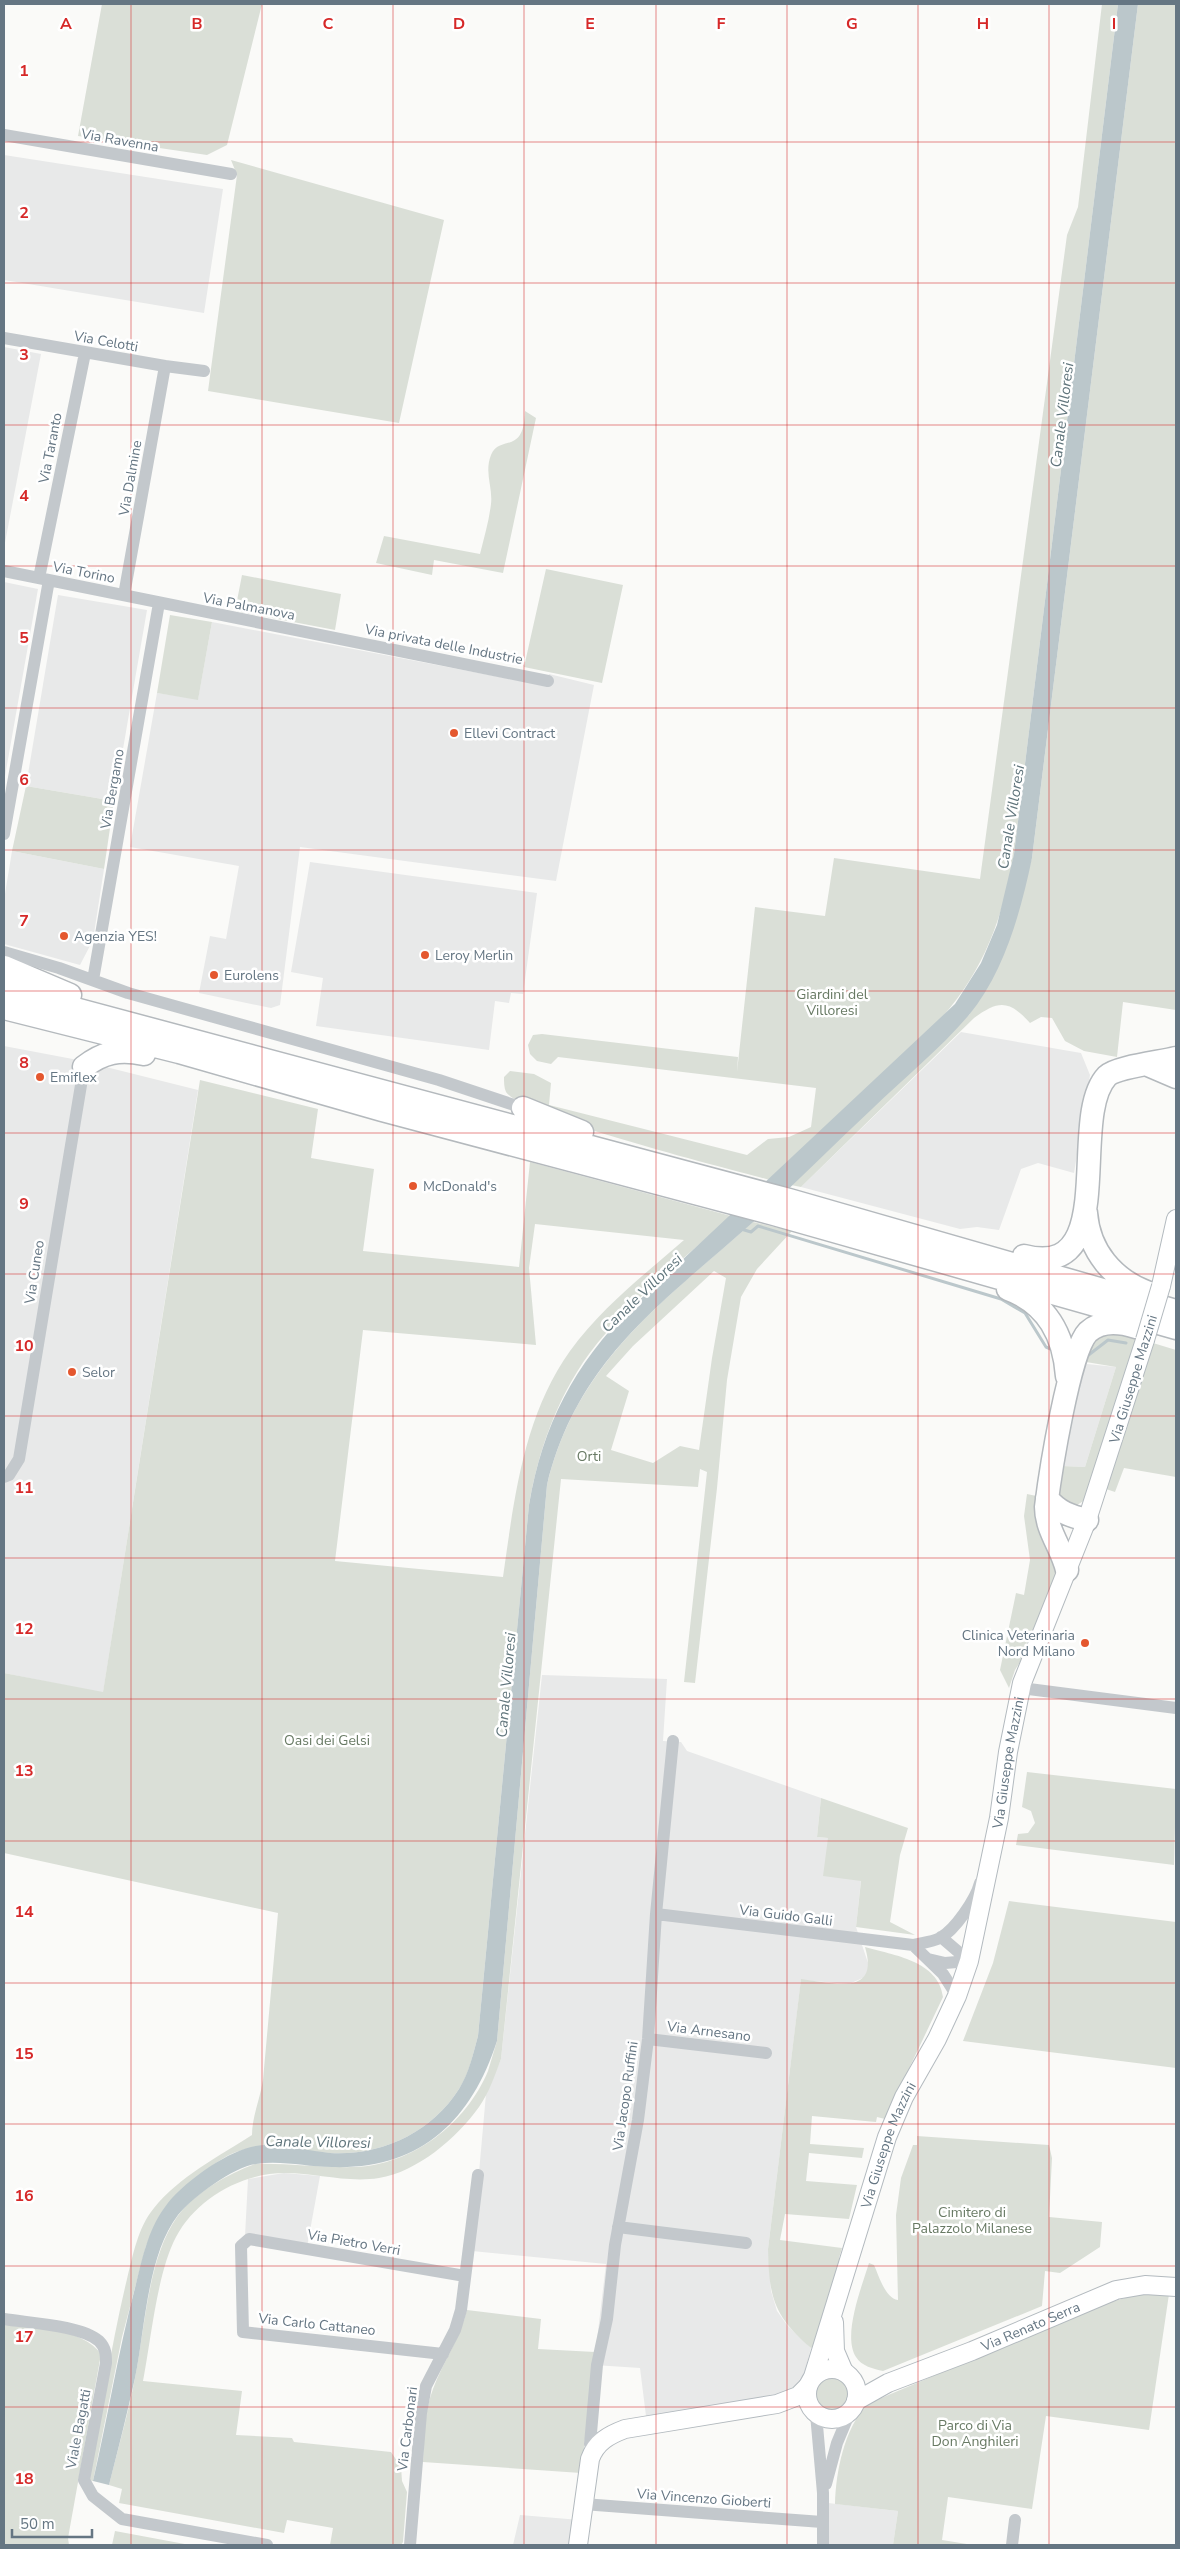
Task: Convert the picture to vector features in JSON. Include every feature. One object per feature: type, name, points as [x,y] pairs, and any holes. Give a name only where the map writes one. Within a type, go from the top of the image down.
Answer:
[{"type":"highway","points":[[4,967],[65,993],[213,1044],[736,1195],[952,1254],[1176,1311]]},
{"type":"highway","points":[[4,990],[179,1052],[382,1110],[659,1183],[736,1195]]},
{"type":"highway","points":[[4,1008],[87,1020],[213,1044]]},
{"type":"highway","points":[[84,1067],[97,1057],[114,1051],[128,1050],[163,1059],[179,1052]]},
{"type":"highway","points":[[952,1254],[988,1246],[1041,1259],[1060,1257],[1068,1251],[1080,1233],[1098,1090],[1108,1074],[1117,1069],[1148,1065],[1176,1058]]},
{"type":"highway","points":[[1148,1065],[1176,1077]]},
{"type":"highway","points":[[523,1108],[736,1195]]},
{"type":"highway","points":[[1085,1205],[1090,1237],[1102,1260],[1135,1287],[1168,1294]]},
{"type":"highway","points":[[952,1254],[1176,1328]]},
{"type":"highway","points":[[952,1254],[962,1274],[1025,1296],[1046,1314],[1058,1333],[1062,1344],[1067,1388]]},
{"type":"highway","points":[[1067,1570],[1064,1553],[1048,1524],[1047,1498],[1067,1388],[1081,1343],[1090,1331],[1112,1323],[1125,1324],[1176,1338]]},
{"type":"highway","points":[[1047,1498],[1060,1511],[1085,1526]]},
{"type":"highway","points":[[1048,1524],[1064,1532],[1085,1526]]},
{"type":"street","name":"Via Ravenna","points":[[4,135],[231,174]]},
{"type":"street","name":"Via Celotti","points":[[4,338],[165,366],[204,370]]},
{"type":"street","name":"Via Taranto","points":[[4,834],[44,579],[85,353]]},
{"type":"street","name":"Via Dalmine","points":[[124,595],[165,366]]},
{"type":"street","name":"Via Torino","points":[[4,571],[159,603]]},
{"type":"street","name":"Via Palmanova","points":[[159,603],[333,637]]},
{"type":"street","name":"Via Bergamo","points":[[93,980],[159,603]]},
{"type":"street","name":"Via privata delle Industrie","points":[[333,637],[548,681]]},
{"type":"street","points":[[4,952],[128,993],[439,1080],[523,1108]]},
{"type":"street","name":"Via Cuneo","points":[[4,1477],[9,1475],[19,1459],[84,1067]]},
{"type":"street","name":"Via Giuseppe Mazzini","points":[[810,2382],[887,2137],[904,2097],[937,2039],[957,1996],[969,1960],[1000,1818],[1008,1752],[1021,1688],[1085,1526],[1145,1340],[1168,1294],[1176,1219]]},
{"type":"street","points":[[1021,1688],[1176,1708]]},
{"type":"street","name":"Via Jacopo Ruffini","points":[[593,2452],[590,2444],[597,2365],[607,2319],[618,2227],[637,2128],[648,2039],[656,1914],[673,1741]]},
{"type":"street","name":"Via Guido Galli","points":[[656,1914],[913,1945],[941,1937],[960,1918],[978,1892],[1000,1818]]},
{"type":"street","points":[[941,1937],[969,1960]]},
{"type":"street","points":[[913,1945],[943,1974],[957,1996]]},
{"type":"street","points":[[926,1959],[945,1962],[969,1960]]},
{"type":"street","name":"Via Arnesano","points":[[648,2039],[766,2053]]},
{"type":"street","name":"Via Carbonari","points":[[410,2545],[421,2413],[429,2378],[455,2330],[461,2310],[478,2175]]},
{"type":"street","points":[[618,2227],[746,2243]]},
{"type":"street","name":"Via Pietro Verri","points":[[241,2246],[249,2239],[465,2276]]},
{"type":"street","name":"Via Carlo Cattaneo","points":[[241,2246],[243,2332],[443,2354]]},
{"type":"street","name":"Via Renato Serra","points":[[848,2375],[866,2384],[888,2382],[972,2351],[1116,2290],[1145,2285],[1176,2287]]},
{"type":"street","name":"Via Giuseppe Mazzini","points":[[836,2303],[833,2341],[838,2360],[848,2375]]},
{"type":"street","name":"Viale Bagatti","points":[[4,2319],[84,2333],[100,2342],[105,2349],[106,2363],[84,2480],[93,2496],[122,2518],[267,2545]]},
{"type":"street","points":[[578,2545],[588,2470],[593,2452],[606,2438],[625,2429],[777,2404],[798,2396],[824,2370],[832,2369],[848,2375],[857,2393],[837,2443],[823,2493]]},
{"type":"street","points":[[810,2382],[808,2399],[814,2412],[823,2493],[823,2545]]},
{"type":"street","name":"Via Renato Serra","points":[[853,2407],[888,2382]]},
{"type":"street","points":[[777,2404],[814,2412],[827,2419],[834,2419],[853,2407]]},
{"type":"street","name":"Via Vincenzo Gioberti","points":[[583,2504],[822,2522]]},
{"type":"street","points":[[1012,2545],[1015,2520]]},
{"type":"shaded area","points":[[1118,4],[1138,4],[1032,858],[1010,941],[992,980],[958,1028],[751,1224],[655,1309],[626,1338],[601,1369],[579,1403],[561,1441],[547,1485],[497,2041],[486,2070],[472,2095],[456,2117],[437,2136],[416,2150],[391,2160],[363,2166],[323,2167],[265,2163],[247,2166],[214,2184],[178,2215],[168,2232],[153,2271],[135,2378],[109,2485],[93,2481],[123,2336],[143,2257],[149,2236],[159,2216],[172,2198],[203,2171],[240,2150],[251,2147],[270,2145],[330,2153],[349,2153],[386,2146],[403,2139],[434,2118],[448,2105],[465,2077],[478,2036],[529,1505],[543,1448],[552,1422],[564,1397],[593,1351],[632,1307],[955,1004],[981,963],[997,925],[1014,854]]},
{"type":"shaded area","points":[[4,155],[223,189],[204,313],[4,280]]},
{"type":"shaded area","points":[[4,347],[41,354],[4,548]]},
{"type":"shaded area","points":[[4,582],[38,589],[4,782]]},
{"type":"shaded area","points":[[58,595],[147,610],[114,801],[26,786]]},
{"type":"shaded area","points":[[212,622],[547,686],[549,674],[594,685],[556,881],[300,847],[280,1005],[271,1008],[199,993],[210,936],[226,939],[239,866],[130,847],[157,693],[198,699]]},
{"type":"shaded area","points":[[12,851],[104,869],[93,940],[80,965],[4,944],[4,900]]},
{"type":"shaded area","name":"Leroy Merlin","points":[[310,862],[537,893],[523,994],[511,993],[509,1003],[495,1001],[489,1050],[316,1026],[323,978],[291,972]]},
{"type":"shaded area","points":[[961,1032],[1081,1053],[1090,1075],[1074,1173],[1038,1163],[1021,1169],[999,1230],[977,1227],[960,1229],[801,1187]]},
{"type":"shaded area","points":[[4,1046],[78,1060],[198,1090],[103,1693],[4,1673]]},
{"type":"shaded area","points":[[1087,1364],[1116,1367],[1085,1467],[1062,1466],[1080,1374]]},
{"type":"shaded area","points":[[542,1675],[667,1679],[663,1741],[681,1742],[687,1751],[821,1798],[817,1837],[828,1838],[861,1880],[856,1927],[869,1966],[865,1977],[849,1984],[801,1980],[768,2249],[771,2291],[777,2311],[787,2325],[811,2348],[802,2382],[789,2396],[647,2424],[640,2368],[594,2365],[606,2264],[472,2251],[486,2094],[501,2059]]},
{"type":"shaded area","points":[[284,2173],[320,2176],[307,2247],[245,2236],[248,2179]]},
{"type":"shaded area","points":[[828,2503],[898,2511],[893,2545],[826,2545]]},
{"type":"shaded area","points":[[520,2515],[580,2520],[577,2545],[513,2545]]},
{"type":"green space","points":[[102,4],[262,4],[227,145],[207,155],[78,136]]},
{"type":"green space","name":"Giardini del Villoresi","points":[[1102,4],[1118,4],[1014,854],[996,925],[977,968],[965,988],[933,1027],[770,1180],[630,1142],[549,1115],[521,1103],[505,1090],[504,1077],[510,1071],[534,1074],[551,1083],[549,1105],[747,1155],[768,1139],[789,1137],[811,1127],[816,1088],[558,1057],[551,1064],[537,1061],[530,1054],[528,1045],[533,1035],[542,1034],[738,1057],[737,1072],[755,907],[825,916],[834,858],[980,879],[1067,235],[1078,207]]},
{"type":"green space","points":[[1138,4],[1176,4],[1176,1010],[1123,1002],[1117,1057],[1084,1051],[1065,1041],[1052,1018],[1041,1017],[1030,1023],[1023,1015],[1010,1007],[1004,1005],[990,1008],[974,1018],[801,1187],[791,1185],[969,1015],[996,971],[1032,858]]},
{"type":"green space","points":[[231,160],[444,220],[399,423],[208,391],[237,175]]},
{"type":"green space","points":[[525,411],[536,418],[503,573],[434,560],[432,575],[376,563],[384,536],[480,554],[491,504],[488,468],[491,455],[495,449],[511,442],[521,434]]},
{"type":"green space","points":[[546,569],[623,585],[602,683],[524,667]]},
{"type":"green space","points":[[242,575],[341,594],[335,630],[235,611]]},
{"type":"green space","points":[[170,615],[212,622],[198,700],[157,693]]},
{"type":"green space","points":[[26,786],[114,801],[104,869],[12,851]]},
{"type":"green space","name":"Oasi dei Gelsi","points":[[200,1080],[318,1109],[311,1158],[374,1169],[363,1251],[519,1267],[530,1162],[731,1216],[638,1299],[604,1335],[589,1354],[567,1389],[550,1426],[538,1465],[529,1505],[478,2036],[470,2064],[459,2089],[448,2105],[434,2118],[403,2139],[386,2146],[349,2153],[271,2147],[248,2149],[236,2152],[219,2161],[190,2186],[160,2222],[146,2246],[122,2337],[93,2481],[89,2480],[106,2379],[121,2304],[140,2232],[154,2208],[175,2186],[252,2135],[253,2121],[263,2080],[278,1913],[4,1853],[4,1673],[103,1692]],"holes":[[[535,1224],[684,1240],[595,1320],[570,1351],[554,1377],[541,1403],[523,1460],[503,1577],[335,1561],[363,1330],[536,1345],[529,1268]]]},
{"type":"green space","name":"Orti","points":[[753,1222],[792,1231],[757,1269],[741,1297],[727,1380],[695,1683],[684,1682],[707,1472],[700,1469],[698,1487],[561,1479],[501,2059],[486,2096],[470,2119],[448,2142],[408,2169],[379,2178],[367,2179],[343,2179],[285,2173],[269,2174],[236,2183],[208,2200],[195,2211],[176,2237],[164,2269],[155,2307],[143,2381],[242,2391],[236,2435],[292,2438],[294,2442],[391,2452],[401,2467],[402,2481],[407,2492],[403,2542],[401,2545],[330,2545],[333,2528],[287,2520],[284,2533],[119,2503],[122,2489],[109,2485],[132,2391],[149,2294],[160,2252],[167,2234],[184,2208],[213,2185],[255,2164],[355,2167],[397,2159],[435,2138],[451,2124],[466,2108],[488,2071],[497,2041],[547,1485],[561,1441],[579,1403],[602,1368],[656,1308]],"holes":[[[714,1271],[726,1278],[699,1450],[680,1446],[653,1463],[611,1450],[629,1391],[606,1376],[633,1346]]]},
{"type":"green space","points":[[1138,1331],[1112,1420],[1085,1500],[1074,1507],[1062,1503],[1058,1491],[1062,1466],[1085,1467],[1116,1367],[1080,1361],[1092,1336]]},
{"type":"green space","points":[[1153,1343],[1176,1350],[1176,1477],[1124,1468],[1115,1492],[1106,1489]]},
{"type":"green space","points":[[1027,1494],[1041,1497],[1059,1568],[1030,1646],[1015,1670],[1009,1688],[1000,1670],[1016,1593],[1024,1595],[1030,1560],[1024,1516]]},
{"type":"green space","points":[[1027,1772],[1176,1789],[1174,1865],[1016,1845],[1018,1834],[1028,1833],[1035,1823],[1031,1811],[1022,1807]]},
{"type":"green space","points":[[821,1798],[908,1828],[900,1855],[890,1922],[915,1935],[856,1927],[861,1881],[823,1876],[828,1838],[817,1837]]},
{"type":"green space","points":[[1009,1901],[1176,1922],[1176,2068],[963,2041],[993,1963]]},
{"type":"green space","points":[[865,1947],[901,1957],[924,1967],[940,1985],[943,1997],[885,2119],[877,2117],[876,2122],[812,2116],[810,2144],[864,2148],[862,2158],[809,2153],[806,2181],[857,2185],[849,2219],[785,2214],[780,2240],[842,2248],[839,2258],[843,2260],[817,2344],[811,2348],[789,2326],[781,2316],[776,2305],[770,2281],[768,2249],[801,1979],[839,1984],[860,1980],[866,1974],[868,1963]]},
{"type":"green space","name":"Cimitero di Palazzolo Milanese","points":[[917,2136],[1049,2145],[1052,2158],[1049,2217],[1102,2222],[1100,2247],[1060,2273],[1045,2271],[1042,2306],[883,2371],[864,2365],[856,2357],[852,2348],[852,2324],[869,2263],[874,2265],[889,2295],[898,2300],[896,2215],[901,2178],[913,2145],[917,2145]]},
{"type":"green space","name":"Parco di Via Don Anghileri","points":[[1139,2294],[1169,2294],[1149,2430],[1046,2416],[1032,2509],[948,2497],[942,2540],[973,2545],[893,2545],[898,2511],[835,2504],[837,2478],[847,2438],[859,2414],[867,2404],[1104,2304]]},
{"type":"green space","points":[[467,2310],[541,2319],[538,2349],[595,2352],[581,2473],[423,2462],[425,2425],[430,2398]]},
{"type":"green space","points":[[4,2322],[70,2334],[93,2345],[101,2354],[68,2538],[69,2545],[4,2545]]},
{"type":"green space","points":[[832,2376],[845,2381],[850,2394],[845,2407],[832,2412],[819,2407],[814,2394],[819,2381]]},
{"type":"green space","points":[[115,2531],[190,2545],[112,2545]]},
{"type":"waterway","points":[[741,1229],[751,1232],[758,1226],[1001,1299],[1025,1313],[1046,1347],[1053,1350]]},
{"type":"waterway","points":[[1086,1357],[1108,1340],[1126,1343]]},
{"type":"place","name":"Ellevi Contract","points":[[454,733]]},
{"type":"place","name":"Agenzia YES!","points":[[64,936]]},
{"type":"place","name":"Leroy Merlin","points":[[425,955]]},
{"type":"place","name":"Eurolens","points":[[214,975]]},
{"type":"place","name":"Emiflex","points":[[40,1077]]},
{"type":"place","name":"McDonald's","points":[[413,1186]]},
{"type":"place","name":"Selor","points":[[72,1372]]},
{"type":"place","name":"Clinica Veterinaria Nord Milano","points":[[1085,1643]]},
{"type":"water label","name":"Canale Villoresi","points":[[1062,415]]},
{"type":"water label","name":"Canale Villoresi","points":[[1011,817]]},
{"type":"water label","name":"Canale Villoresi","points":[[642,1293]]},
{"type":"water label","name":"Canale Villoresi","points":[[506,1685]]},
{"type":"water label","name":"Canale Villoresi","points":[[318,2142]]}]
